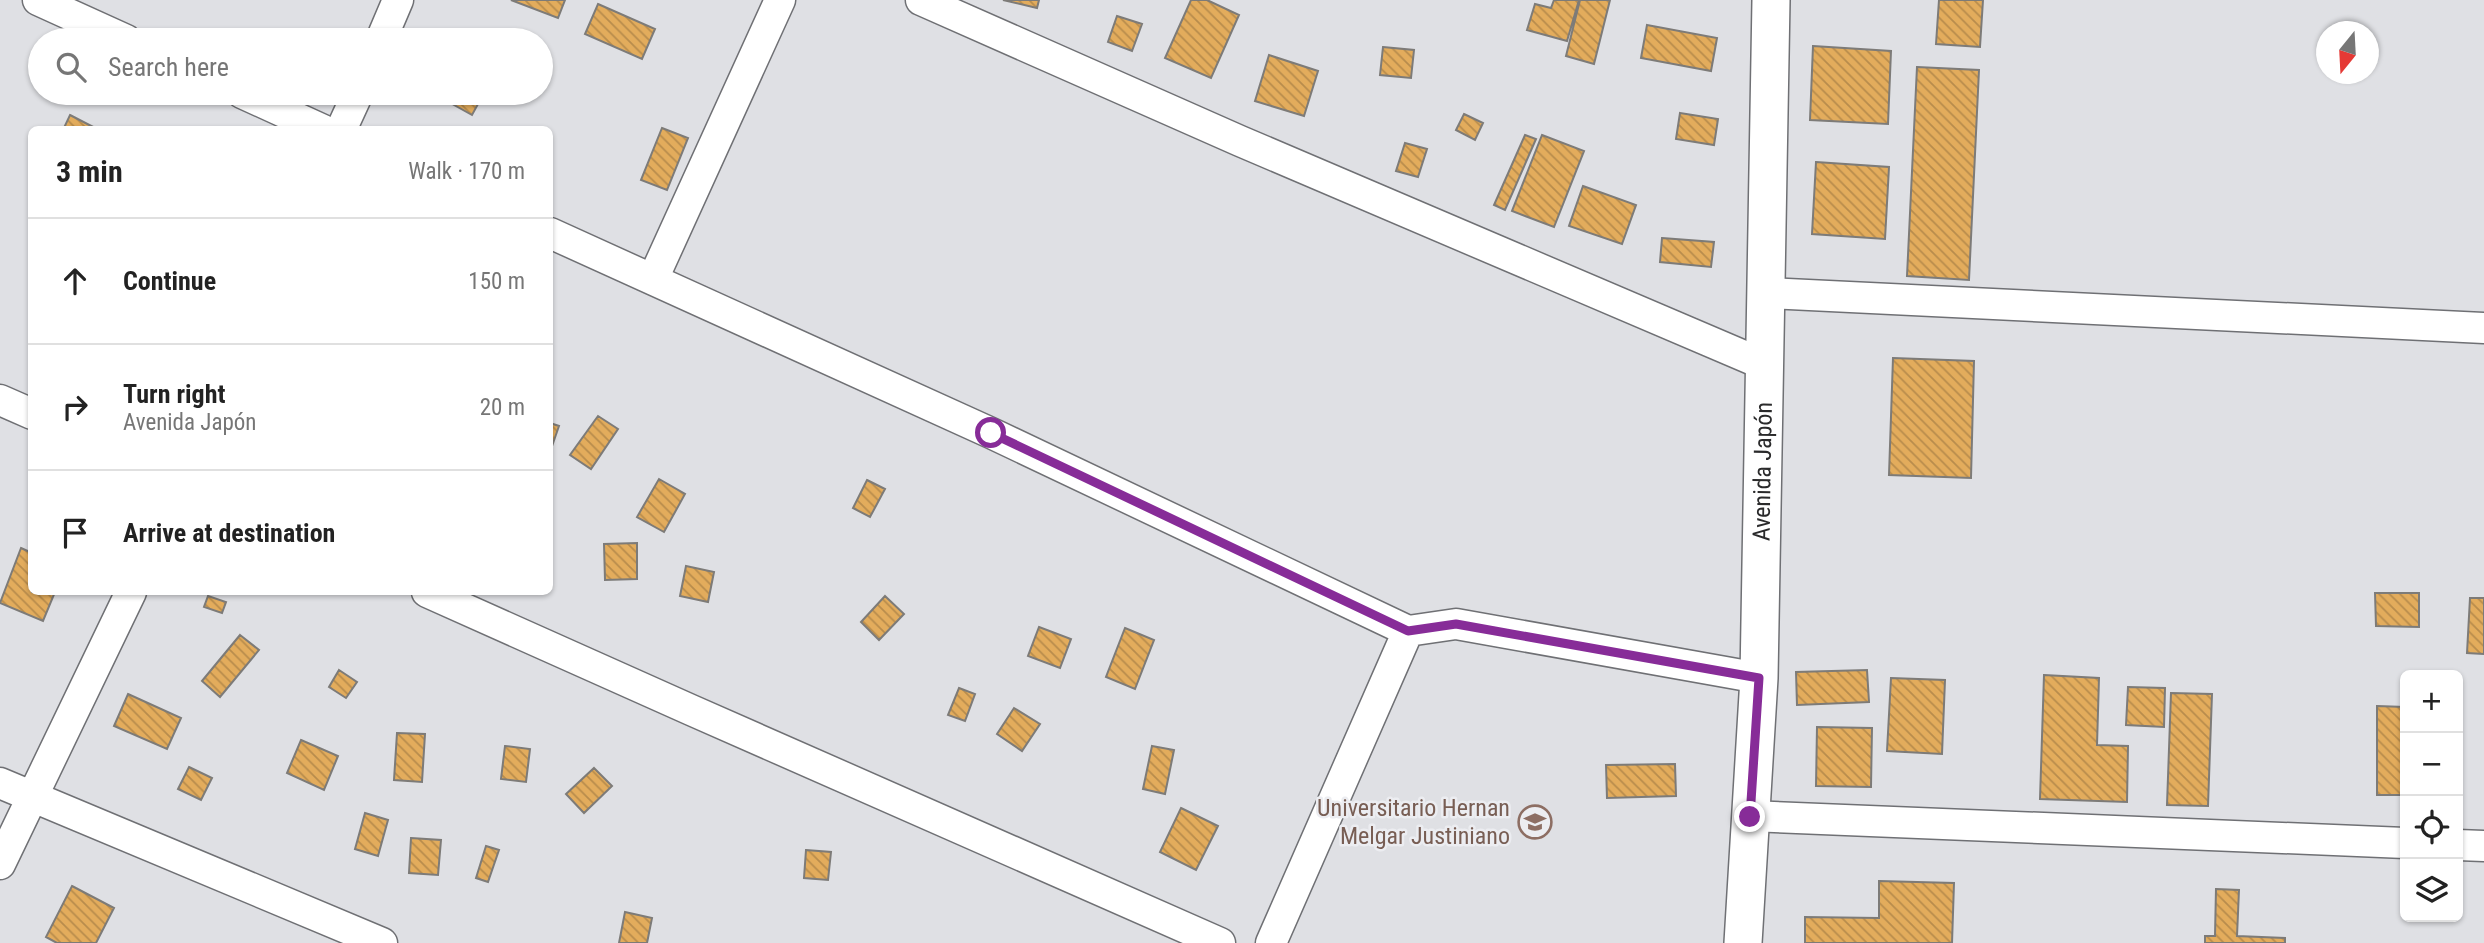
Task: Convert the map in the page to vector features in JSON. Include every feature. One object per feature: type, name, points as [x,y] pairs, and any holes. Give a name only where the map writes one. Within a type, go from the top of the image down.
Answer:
[{"type":"street","points":[[38,0],[100,28]]},
{"type":"street","points":[[385,28],[398,0]]},
{"type":"street","points":[[653,279],[780,0]]},
{"type":"street","points":[[921,0],[1240,141],[1765,365]]},
{"type":"street","name":"Avenida Japón","points":[[1743,943],[1759,678],[1771,0]]},
{"type":"street","points":[[268,105],[314,126]]},
{"type":"street","points":[[343,126],[352,105]]},
{"type":"street","points":[[553,234],[991,433],[1408,631],[1456,624],[1759,678]]},
{"type":"street","points":[[1766,293],[2484,328]]},
{"type":"street","points":[[0,400],[28,412]]},
{"type":"street","points":[[0,864],[130,595]]},
{"type":"street","points":[[434,595],[1220,943]]},
{"type":"street","points":[[1271,943],[1408,631]]},
{"type":"street","points":[[0,783],[382,943]]},
{"type":"street","points":[[1750,817],[2400,843]]},
{"type":"street","points":[[2463,845],[2484,846]]},
{"type":"building","points":[[511,0],[565,0],[558,18]]},
{"type":"building","points":[[1003,0],[1039,0],[1037,8]]},
{"type":"building","points":[[1191,0],[1207,0],[1239,15],[1211,78],[1165,58]]},
{"type":"building","points":[[1554,0],[1579,0],[1567,41],[1527,30],[1535,4],[1551,8]]},
{"type":"building","points":[[1580,0],[1610,0],[1594,64],[1566,56]]},
{"type":"building","points":[[1939,0],[1983,0],[1980,47],[1936,44]]},
{"type":"building","points":[[598,4],[655,29],[642,59],[585,34]]},
{"type":"building","points":[[1117,16],[1142,24],[1132,51],[1108,42]]},
{"type":"building","points":[[1647,25],[1717,38],[1711,71],[1641,58]]},
{"type":"building","points":[[1813,46],[1891,51],[1888,124],[1810,120]]},
{"type":"building","points":[[1383,47],[1414,50],[1411,78],[1380,75]]},
{"type":"building","points":[[1269,55],[1318,71],[1304,116],[1255,101]]},
{"type":"building","points":[[1917,67],[1979,70],[1969,280],[1907,276]]},
{"type":"building","points":[[454,105],[477,105],[472,115]]},
{"type":"building","points":[[1680,113],[1718,119],[1714,145],[1676,139]]},
{"type":"building","points":[[1464,114],[1483,123],[1475,140],[1456,130]]},
{"type":"building","points":[[70,115],[91,126],[65,126]]},
{"type":"building","points":[[662,128],[688,138],[667,190],[641,180]]},
{"type":"building","points":[[1525,135],[1536,139],[1505,210],[1494,205]]},
{"type":"building","points":[[1542,135],[1584,151],[1554,227],[1512,211]]},
{"type":"building","points":[[1405,143],[1427,149],[1418,177],[1396,171]]},
{"type":"building","points":[[1816,162],[1889,167],[1885,239],[1812,234]]},
{"type":"building","points":[[1583,186],[1636,205],[1622,244],[1569,226]]},
{"type":"building","points":[[1662,238],[1714,242],[1711,267],[1660,262]]},
{"type":"building","points":[[1893,358],[1974,361],[1971,478],[1889,475]]},
{"type":"building","points":[[598,416],[618,429],[591,469],[570,455]]},
{"type":"building","points":[[553,424],[559,426],[553,443]]},
{"type":"building","points":[[659,479],[685,494],[664,532],[637,517]]},
{"type":"building","points":[[867,480],[885,489],[870,517],[853,508]]},
{"type":"building","points":[[637,543],[637,579],[605,580],[604,544]]},
{"type":"building","points":[[21,548],[28,551],[28,595],[54,595],[43,621],[0,603]]},
{"type":"building","points":[[686,566],[714,572],[708,602],[680,596]]},
{"type":"building","points":[[2375,593],[2419,593],[2419,627],[2376,626]]},
{"type":"building","points":[[208,596],[226,602],[222,613],[204,607]]},
{"type":"building","points":[[885,596],[904,614],[879,640],[861,622]]},
{"type":"building","points":[[2470,598],[2484,598],[2484,654],[2467,653]]},
{"type":"building","points":[[1039,627],[1071,639],[1060,668],[1028,656]]},
{"type":"building","points":[[1125,628],[1154,640],[1135,689],[1106,677]]},
{"type":"building","points":[[240,635],[259,650],[220,697],[202,681]]},
{"type":"building","points":[[339,670],[357,682],[346,698],[329,687]]},
{"type":"building","points":[[1867,670],[1869,702],[1797,705],[1796,672]]},
{"type":"building","points":[[2044,675],[2099,678],[2097,745],[2128,746],[2127,802],[2040,799]]},
{"type":"building","points":[[1891,678],[1945,680],[1942,754],[1887,751]]},
{"type":"building","points":[[2128,687],[2165,688],[2164,727],[2126,725]]},
{"type":"building","points":[[959,688],[975,694],[965,721],[948,715]]},
{"type":"building","points":[[2171,693],[2212,694],[2208,806],[2167,805]]},
{"type":"building","points":[[128,694],[181,718],[167,749],[114,726]]},
{"type":"building","points":[[2377,706],[2400,707],[2400,795],[2377,795]]},
{"type":"building","points":[[1014,708],[1040,724],[1022,751],[997,734]]},
{"type":"building","points":[[1817,727],[1872,728],[1871,787],[1816,786]]},
{"type":"building","points":[[397,733],[425,734],[422,782],[394,780]]},
{"type":"building","points":[[301,740],[338,756],[324,790],[287,773]]},
{"type":"building","points":[[505,746],[530,749],[526,782],[501,779]]},
{"type":"building","points":[[1152,746],[1174,750],[1165,794],[1143,789]]},
{"type":"building","points":[[1675,764],[1676,796],[1607,798],[1606,765]]},
{"type":"building","points":[[189,767],[212,778],[201,800],[178,789]]},
{"type":"building","points":[[594,768],[612,786],[584,813],[566,794]]},
{"type":"building","points":[[1181,808],[1218,826],[1196,870],[1160,852]]},
{"type":"building","points":[[365,813],[388,820],[378,856],[355,849]]},
{"type":"building","points":[[411,838],[441,840],[438,875],[409,873]]},
{"type":"building","points":[[486,846],[499,850],[488,882],[476,878]]},
{"type":"building","points":[[806,850],[831,852],[828,880],[804,878]]},
{"type":"building","points":[[1879,881],[1954,883],[1952,943],[1805,943],[1805,917],[1879,918]]},
{"type":"building","points":[[72,886],[114,908],[96,943],[57,943],[46,937]]},
{"type":"building","points":[[2216,889],[2239,890],[2237,936],[2285,938],[2285,943],[2205,943],[2205,936],[2215,936]]},
{"type":"building","points":[[625,912],[652,918],[647,943],[619,943]]},
{"type":"place","name":"Universitario Hernan Melgar Justiniano","points":[[1535,822]]},
{"type":"route","points":[[991,433],[1408,631],[1456,624],[1759,678],[1750,817]]}]
